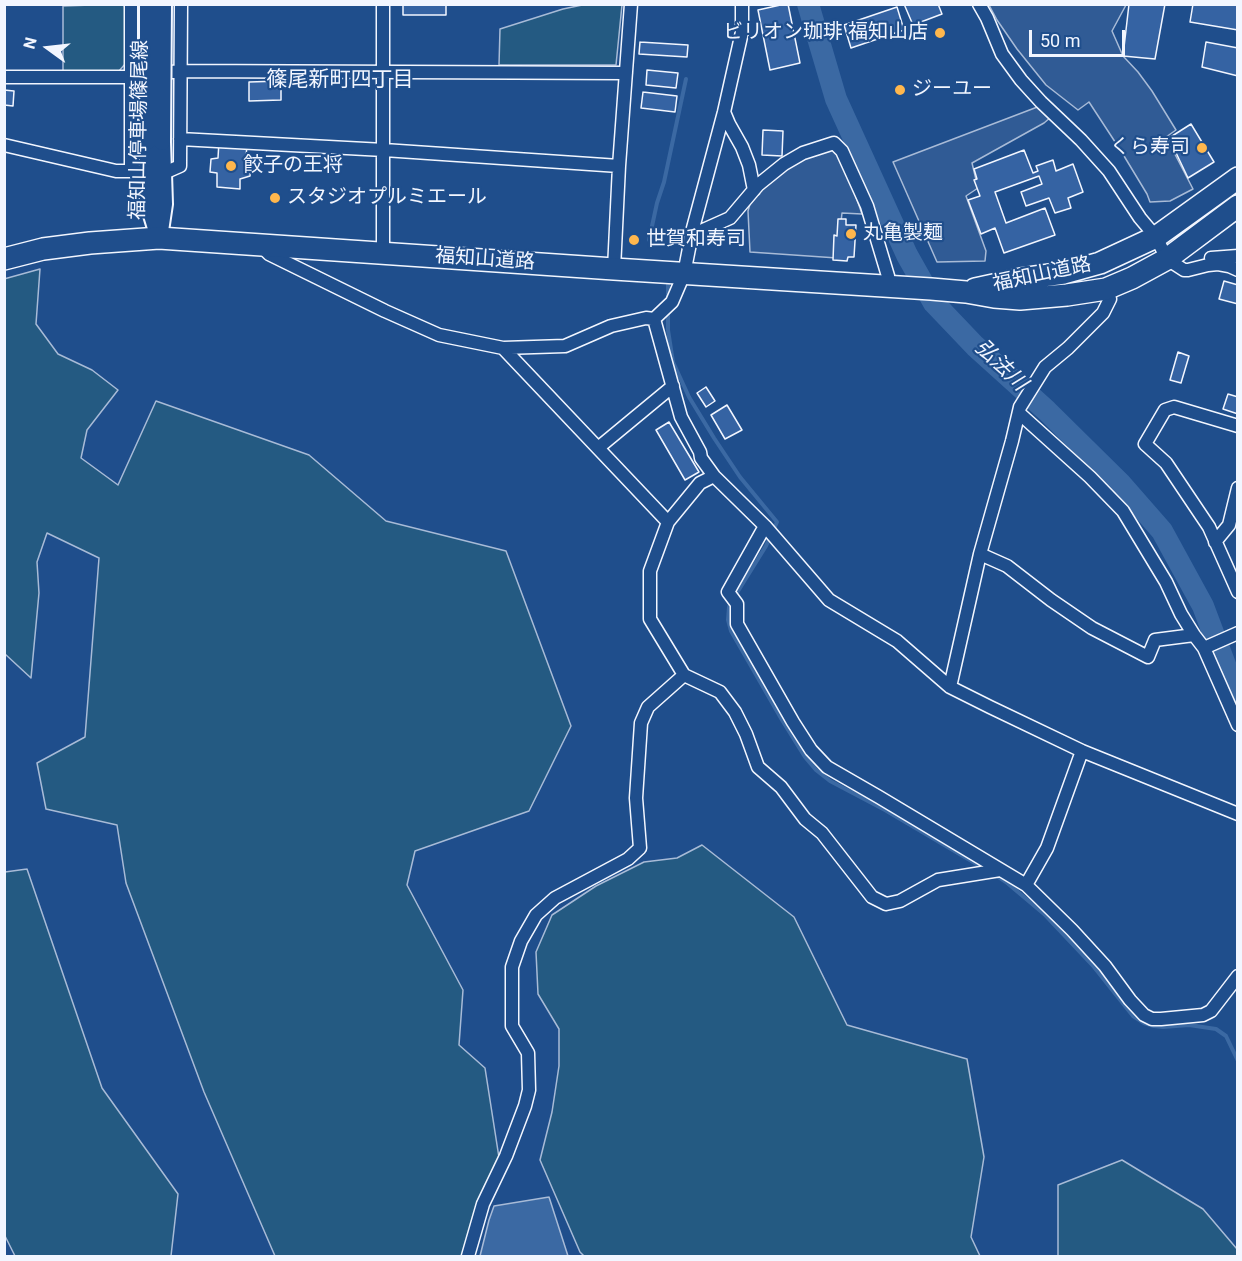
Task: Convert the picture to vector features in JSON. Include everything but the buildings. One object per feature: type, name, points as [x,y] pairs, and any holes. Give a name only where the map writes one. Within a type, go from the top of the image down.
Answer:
[{"type":"highway","name":"福知山道路","points":[[966,292],[994,284],[1064,273],[1100,263],[1156,237],[1238,178]]},
{"type":"highway","name":"福知山道路","points":[[4,259],[44,249],[159,238],[931,289],[1020,299],[1106,289],[1132,278],[1167,260],[1238,206]]},
{"type":"main road","name":"福知山停車場篠尾線","points":[[148,4],[155,141]]},
{"type":"main road","name":"福知山停車場篠尾線","points":[[159,238],[164,204],[148,172],[155,141],[163,4]]},
{"type":"street","points":[[131,4],[131,77],[148,172]]},
{"type":"street","points":[[4,146],[116,171],[148,172],[180,166],[181,4]]},
{"type":"street","points":[[383,4],[383,253]]},
{"type":"street","points":[[614,269],[631,4]]},
{"type":"street","points":[[654,319],[672,302],[684,273],[742,32],[742,4]]},
{"type":"street","points":[[979,4],[1002,54],[1021,80],[1109,171],[1140,218],[1156,237],[1167,260],[1184,270],[1218,264],[1238,270]]},
{"type":"street","points":[[4,77],[131,77],[180,71],[626,73]]},
{"type":"street","points":[[724,112],[749,165],[754,190]]},
{"type":"street","points":[[180,139],[619,166]]},
{"type":"street","points":[[692,235],[730,218],[754,190],[784,164],[803,153],[834,143],[842,151],[867,206],[888,276],[897,288]]},
{"type":"street","points":[[259,244],[269,255],[428,331],[503,348],[565,346],[611,326],[646,318],[654,319]]},
{"type":"street","points":[[1167,260],[1190,265],[1204,259],[1238,256]]},
{"type":"street","points":[[950,687],[980,554],[1020,407],[1045,368],[1103,313],[1110,299],[1106,289]]},
{"type":"street","points":[[654,319],[681,417],[701,458],[714,476],[765,526],[828,600],[897,641],[950,687],[1082,751],[1238,814]]},
{"type":"street","points":[[503,348],[668,522]]},
{"type":"street","points":[[598,448],[673,386]]},
{"type":"street","points":[[1238,426],[1174,407],[1165,410],[1145,444],[1166,463],[1209,527],[1238,592]]},
{"type":"street","points":[[1019,413],[1090,477],[1123,511],[1166,582],[1181,614],[1204,648],[1238,725]]},
{"type":"street","points":[[714,476],[700,483],[668,522],[650,571],[650,620],[684,675],[720,693],[735,712],[758,767],[781,787],[805,819],[822,833],[872,897],[886,904],[900,901],[938,880],[1000,870]]},
{"type":"street","points":[[1215,542],[1229,525],[1238,488]]},
{"type":"street","points":[[765,526],[728,592],[737,604],[737,624],[793,722],[811,750],[827,768],[1026,885],[1105,966],[1144,1015],[1152,1019],[1203,1015],[1211,1011],[1238,976]]},
{"type":"street","points":[[980,554],[1007,566],[1050,600],[1092,628],[1148,657],[1155,640],[1194,635]]},
{"type":"street","points":[[1204,648],[1238,633]]},
{"type":"street","points":[[468,1257],[483,1204],[506,1156],[529,1090],[528,1053],[512,1026],[512,967],[521,941],[536,915],[555,898],[628,858],[640,848],[636,798],[641,723],[648,707],[684,675]]},
{"type":"street","points":[[1026,885],[1047,848],[1082,751]]},
{"type":"shaded area","points":[[120,4],[125,6],[126,63],[119,71],[63,71],[63,6]]},
{"type":"shaded area","points":[[587,4],[622,5],[616,65],[499,65],[500,29],[563,9]]},
{"type":"shaded area","points":[[989,5],[1126,5],[1112,31],[1123,56],[1152,91],[1176,130],[1166,137],[1193,189],[1170,201],[1150,202],[1121,151],[1089,102],[1078,110],[1046,85],[1017,49]]},
{"type":"shaded area","points":[[1040,106],[1051,117],[1044,123],[972,163],[978,188],[966,196],[986,251],[985,261],[937,262],[893,162]]},
{"type":"shaded area","points":[[834,143],[862,214],[842,213],[837,258],[750,252],[748,211],[754,190],[768,178]]},
{"type":"shaded area","points":[[40,269],[36,324],[58,354],[92,370],[118,390],[87,430],[81,458],[118,485],[156,401],[309,455],[386,521],[506,551],[571,726],[529,811],[415,851],[407,885],[463,990],[459,1045],[485,1068],[500,1164],[466,1256],[275,1256],[204,1092],[126,883],[117,825],[46,809],[37,763],[85,737],[99,558],[47,533],[37,562],[39,593],[31,678],[5,654],[4,279]]},
{"type":"shaded area","points":[[702,845],[794,917],[847,1025],[967,1059],[984,1157],[971,1237],[980,1256],[584,1256],[580,1252],[540,1160],[552,1112],[559,1066],[559,1029],[538,994],[536,952],[552,915],[596,886],[644,862],[677,858]]},
{"type":"shaded area","points":[[27,869],[102,1088],[178,1194],[171,1256],[15,1256],[5,1236],[5,872]]},
{"type":"shaded area","points":[[1122,1160],[1203,1209],[1237,1249],[1237,1256],[1058,1256],[1058,1185]]},
{"type":"shaded area","points":[[549,1197],[568,1256],[480,1256],[494,1206]]},
{"type":"waterway","name":"弘法川","points":[[808,4],[836,99],[907,255],[934,303],[975,346],[1047,411],[1120,483],[1162,531],[1203,606],[1238,699]]},
{"type":"waterway","points":[[649,240],[686,79]]},
{"type":"waterway","points":[[668,281],[668,300]]},
{"type":"waterway","points":[[668,311],[668,330],[673,362],[689,397],[740,477],[777,522],[766,546],[735,596]]},
{"type":"waterway","points":[[731,602],[728,620],[731,631],[782,720],[816,770],[830,781],[885,810],[985,869]]},
{"type":"waterway","points":[[994,874],[1044,914],[1094,967],[1133,1016],[1154,1026],[1189,1025],[1216,1029],[1226,1036],[1238,1061]]},
{"type":"place","name":"ビリオン珈琲 福知山店","points":[[940,33]]},
{"type":"place","name":"ジーユー","points":[[900,90]]},
{"type":"place","name":"くら寿司","points":[[1202,148]]},
{"type":"place","name":"餃子の王将","points":[[231,166]]},
{"type":"place","name":"スタジオプルミエール","points":[[275,198]]},
{"type":"place","name":"丸亀製麺","points":[[851,234]]},
{"type":"place","name":"世賀和寿司","points":[[634,240]]},
{"type":"district","name":"篠尾新町四丁目","points":[[340,81]]}]
